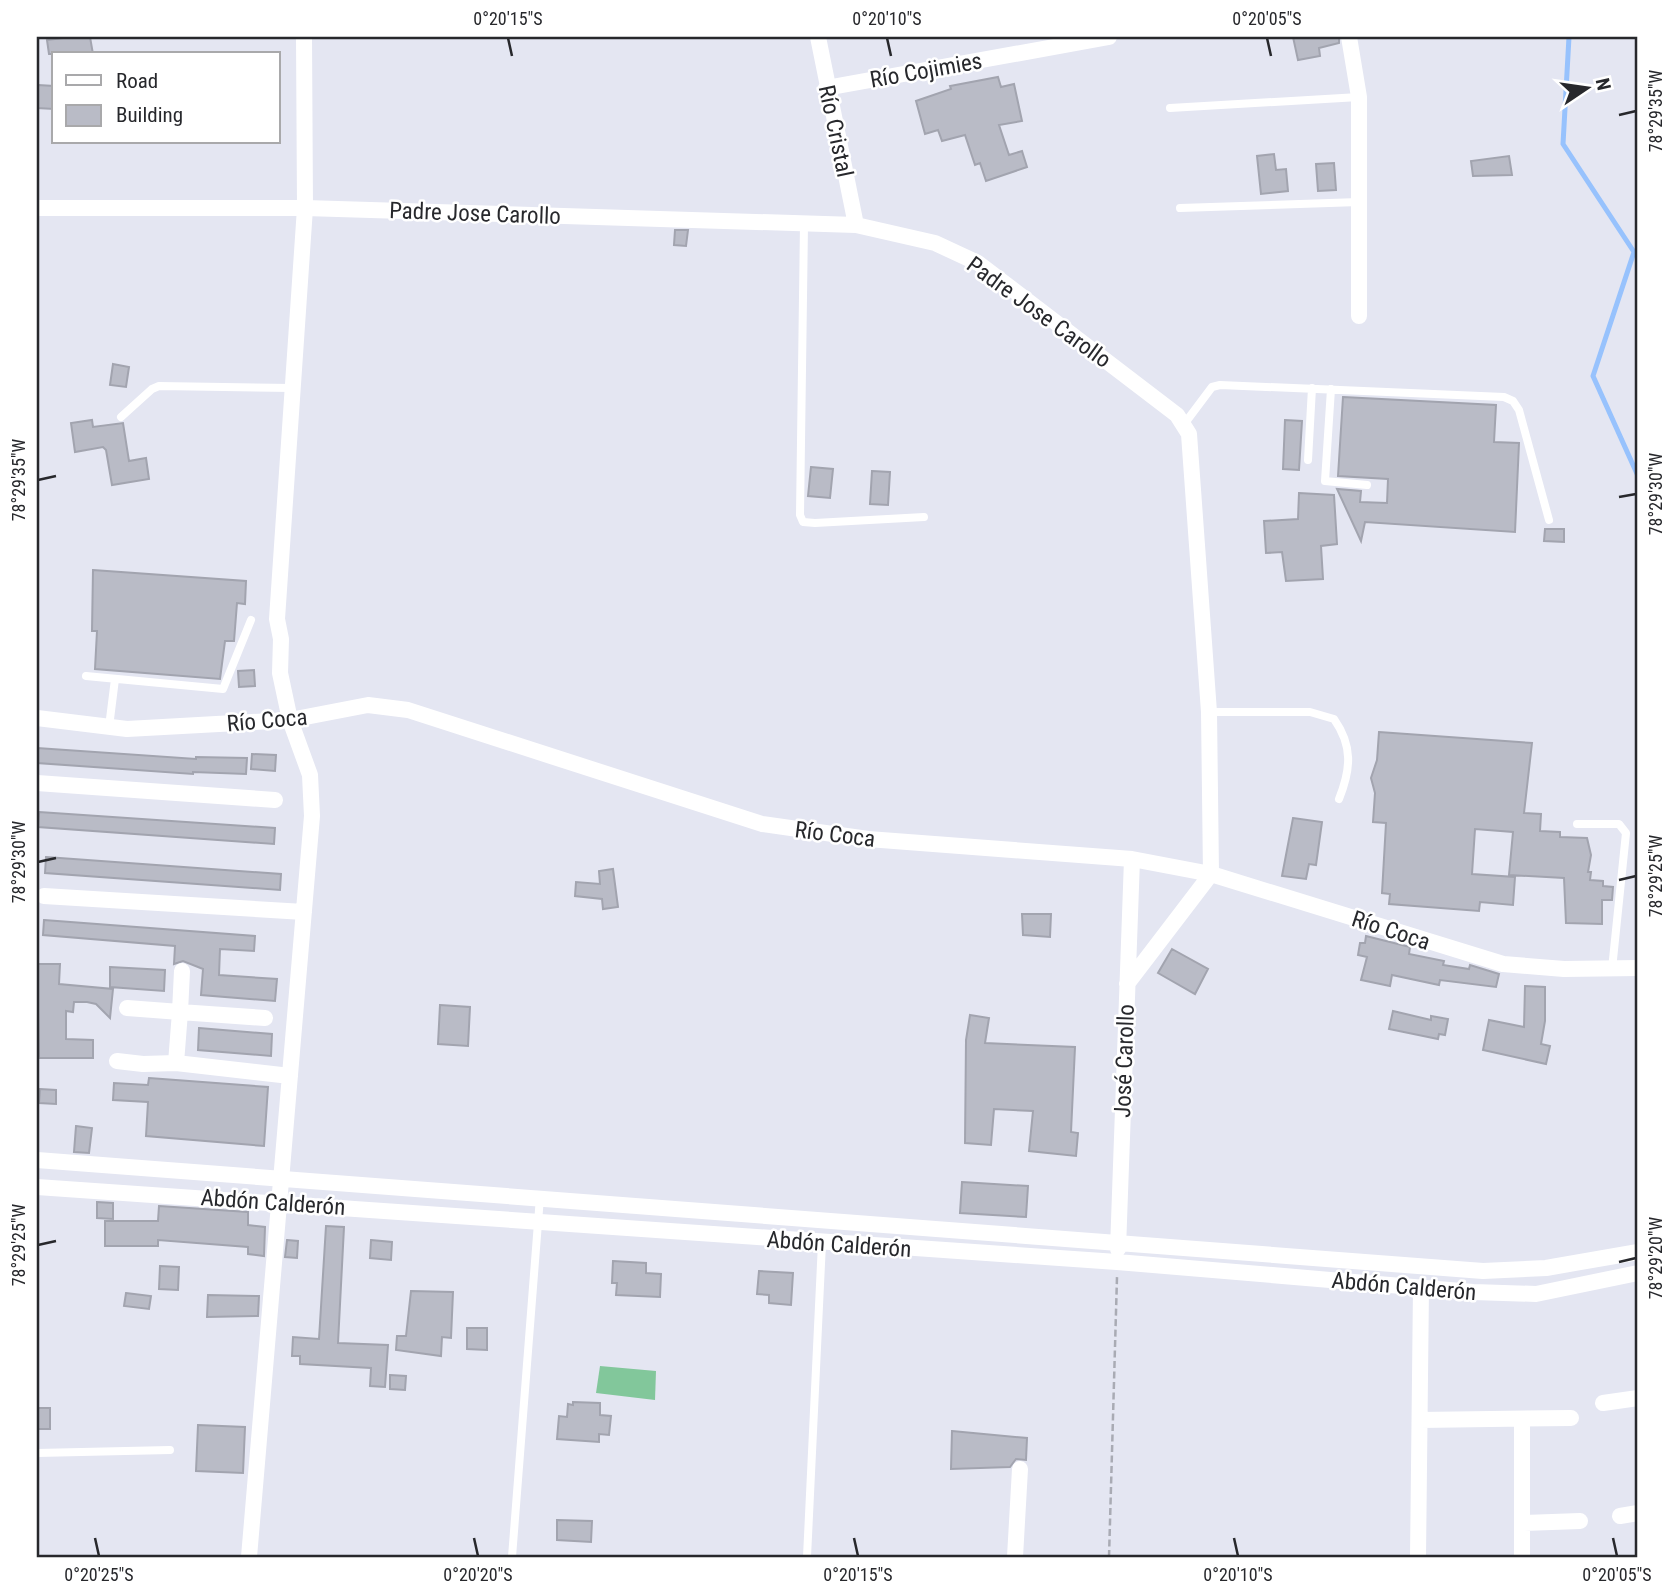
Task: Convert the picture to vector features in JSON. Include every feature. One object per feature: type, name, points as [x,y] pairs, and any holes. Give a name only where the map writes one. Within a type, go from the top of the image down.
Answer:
[{"type":"street","points":[[249,1557],[312,816],[310,775],[290,720],[280,673],[281,639],[277,619],[305,208],[304,37]]},
{"type":"street","name":"Río Cristal","points":[[818,37],[826,88],[856,225]]},
{"type":"street","name":"Río Cojimies","points":[[826,88],[1109,37]]},
{"type":"street","points":[[1349,37],[1359,97],[1359,316]]},
{"type":"street","name":"Padre Jose Carollo","points":[[37,208],[305,208],[856,225],[935,243],[978,263],[1185,424]]},
{"type":"street","points":[[1127,984],[1211,874],[1209,712],[1191,451],[1185,424]]},
{"type":"street","name":"Río Coca","points":[[37,718],[127,729],[290,720],[368,705],[408,710],[762,824],[868,839],[1132,859],[1211,874],[1503,964],[1638,968]]},
{"type":"street","points":[[37,783],[275,800]]},
{"type":"street","name":"José Carollo","points":[[1117,1262],[1132,859]]},
{"type":"street","points":[[44,896],[304,912]]},
{"type":"street","points":[[176,1063],[182,971]]},
{"type":"street","points":[[127,1008],[265,1018]]},
{"type":"street","points":[[117,1061],[143,1064],[176,1063],[290,1076]]},
{"type":"street","name":"Abdón Calderón","points":[[37,1160],[1119,1241],[1483,1272],[1546,1268],[1638,1252]]},
{"type":"street","name":"Abdón Calderón","points":[[37,1187],[278,1202],[1536,1294],[1638,1273]]},
{"type":"street","points":[[1418,1557],[1421,1287]]},
{"type":"street","points":[[1603,1404],[1638,1398]]},
{"type":"street","points":[[1420,1420],[1572,1418]]},
{"type":"street","points":[[1522,1419],[1522,1557]]},
{"type":"street","points":[[1015,1557],[1020,1469]]},
{"type":"street","points":[[1620,1517],[1638,1513]]},
{"type":"street","points":[[1522,1522],[1580,1521]]},
{"type":"lane","points":[[1170,108],[1359,97]]},
{"type":"lane","points":[[1180,208],[1359,202]]},
{"type":"lane","points":[[804,224],[800,515],[803,522],[815,523],[925,517]]},
{"type":"lane","points":[[121,417],[152,388],[159,386],[292,388]]},
{"type":"lane","points":[[1185,424],[1212,387],[1312,388],[1504,397],[1513,401],[1519,410],[1549,520]]},
{"type":"lane","points":[[1308,460],[1312,388]]},
{"type":"lane","points":[[1331,389],[1325,481],[1367,485]]},
{"type":"lane","points":[[86,676],[223,689],[251,620]]},
{"type":"lane","points":[[109,727],[114,679]]},
{"type":"lane","points":[[1209,712],[1310,712],[1334,719],[1346,736],[1350,756],[1347,777],[1339,799]]},
{"type":"lane","points":[[1577,824],[1619,824],[1626,834],[1612,969]]},
{"type":"lane","points":[[512,1557],[540,1198]]},
{"type":"lane","points":[[807,1557],[822,1243]]},
{"type":"lane","points":[[37,1453],[170,1450]]},
{"type":"path","points":[[1109,1557],[1117,1262]]},
{"type":"green space","points":[[600,1366],[656,1371],[655,1400],[596,1393]]},
{"type":"building","points":[[90,37],[93,52],[49,54],[47,40]]},
{"type":"building","points":[[1293,37],[1339,37],[1339,43],[1319,48],[1320,56],[1298,60]]},
{"type":"building","points":[[998,77],[1001,87],[1014,84],[1022,121],[999,125],[1009,155],[1022,151],[1027,167],[986,181],[980,163],[975,165],[965,135],[942,141],[938,130],[925,134],[916,101],[951,89],[950,86]]},
{"type":"building","points":[[38,85],[52,86],[52,109],[37,108]]},
{"type":"building","points":[[1274,154],[1276,170],[1286,169],[1288,191],[1261,194],[1257,156]]},
{"type":"building","points":[[1509,156],[1512,175],[1473,176],[1471,161]]},
{"type":"building","points":[[1334,163],[1336,190],[1318,191],[1316,164]]},
{"type":"building","points":[[675,230],[688,230],[686,246],[674,245]]},
{"type":"building","points":[[113,364],[129,367],[126,387],[110,385]]},
{"type":"building","points":[[1343,397],[1496,405],[1494,442],[1519,443],[1515,532],[1365,522],[1361,541],[1337,489],[1361,491],[1360,502],[1387,503],[1388,479],[1338,476]]},
{"type":"building","points":[[92,420],[93,427],[123,423],[129,461],[146,458],[149,479],[112,485],[106,450],[103,447],[75,452],[71,423]]},
{"type":"building","points":[[1285,420],[1302,421],[1299,470],[1283,469]]},
{"type":"building","points":[[811,467],[833,469],[830,498],[808,496]]},
{"type":"building","points":[[872,471],[890,472],[888,505],[870,504]]},
{"type":"building","points":[[1299,493],[1334,495],[1337,544],[1321,546],[1323,579],[1286,581],[1282,552],[1266,553],[1264,521],[1298,519]]},
{"type":"building","points":[[1545,529],[1564,529],[1564,542],[1544,541]]},
{"type":"building","points":[[93,570],[246,581],[245,604],[237,603],[234,641],[225,641],[220,679],[95,669],[97,631],[92,631]]},
{"type":"building","points":[[254,670],[255,686],[239,687],[238,671]]},
{"type":"building","points":[[1379,732],[1532,743],[1524,813],[1541,814],[1540,831],[1560,832],[1560,837],[1587,838],[1591,855],[1588,872],[1591,872],[1590,880],[1603,881],[1603,886],[1613,887],[1612,900],[1602,900],[1602,924],[1566,923],[1564,878],[1509,875],[1513,832],[1475,829],[1472,874],[1515,877],[1513,905],[1480,902],[1479,911],[1389,904],[1390,894],[1382,893],[1386,823],[1373,822],[1375,793],[1371,778],[1377,760]]},
{"type":"building","points":[[37,748],[196,759],[247,758],[246,774],[193,774],[37,763]]},
{"type":"building","points":[[252,754],[276,755],[275,771],[251,769]]},
{"type":"building","points":[[39,812],[275,828],[274,844],[38,827]]},
{"type":"building","points":[[1293,818],[1322,822],[1316,865],[1309,864],[1306,879],[1282,876]]},
{"type":"building","points":[[46,857],[281,874],[280,890],[45,873]]},
{"type":"building","points":[[613,869],[618,907],[603,909],[602,899],[575,896],[576,882],[600,884],[599,871]]},
{"type":"building","points":[[1022,914],[1051,914],[1050,937],[1023,935]]},
{"type":"building","points":[[44,920],[255,936],[254,951],[220,949],[219,975],[277,979],[275,1001],[201,995],[203,969],[183,961],[174,964],[175,946],[43,935]]},
{"type":"building","points":[[1366,936],[1410,947],[1409,954],[1444,961],[1443,965],[1469,969],[1470,965],[1499,974],[1496,987],[1440,980],[1439,985],[1392,975],[1390,986],[1361,980],[1367,957],[1358,955],[1360,943],[1365,943]]},
{"type":"building","points":[[1172,949],[1208,969],[1195,994],[1158,973]]},
{"type":"building","points":[[37,964],[60,964],[59,984],[113,989],[110,1018],[96,1004],[87,1002],[74,1002],[73,1012],[66,1011],[66,1039],[93,1040],[93,1058],[39,1058]]},
{"type":"building","points":[[110,967],[165,970],[164,991],[110,987]]},
{"type":"building","points":[[1525,986],[1545,987],[1545,1021],[1541,1044],[1550,1046],[1546,1064],[1483,1050],[1489,1020],[1524,1027]]},
{"type":"building","points":[[440,1005],[470,1007],[468,1046],[438,1044]]},
{"type":"building","points":[[1393,1011],[1431,1020],[1431,1016],[1448,1019],[1445,1035],[1439,1034],[1438,1039],[1389,1029]]},
{"type":"building","points":[[970,1015],[989,1018],[985,1043],[1075,1047],[1071,1132],[1078,1133],[1076,1156],[1029,1151],[1033,1111],[994,1109],[991,1145],[965,1143],[966,1040]]},
{"type":"building","points":[[199,1028],[272,1034],[271,1056],[198,1050]]},
{"type":"building","points":[[149,1078],[268,1087],[264,1146],[146,1136],[148,1102],[113,1100],[114,1083],[148,1085]]},
{"type":"building","points":[[40,1089],[56,1090],[56,1104],[39,1103]]},
{"type":"building","points":[[76,1126],[92,1128],[89,1153],[74,1152]]},
{"type":"building","points":[[962,1182],[1028,1186],[1026,1217],[960,1213]]},
{"type":"building","points":[[97,1202],[113,1203],[113,1219],[97,1218]]},
{"type":"building","points":[[159,1206],[248,1212],[248,1225],[265,1227],[264,1256],[248,1254],[248,1247],[158,1240],[158,1246],[105,1246],[105,1221],[158,1221]]},
{"type":"building","points":[[326,1226],[344,1227],[338,1343],[388,1345],[385,1387],[370,1386],[371,1368],[300,1364],[300,1356],[292,1356],[293,1337],[319,1339]]},
{"type":"building","points":[[287,1240],[298,1241],[297,1258],[285,1257]]},
{"type":"building","points":[[371,1240],[392,1242],[391,1260],[370,1258]]},
{"type":"building","points":[[613,1261],[646,1263],[646,1273],[661,1274],[660,1297],[616,1295],[617,1283],[612,1283]]},
{"type":"building","points":[[160,1266],[179,1267],[178,1290],[159,1289]]},
{"type":"building","points":[[759,1271],[793,1273],[791,1305],[769,1303],[769,1295],[757,1294]]},
{"type":"building","points":[[411,1291],[453,1292],[451,1338],[442,1337],[441,1356],[396,1350],[397,1336],[406,1336]]},
{"type":"building","points":[[126,1293],[151,1296],[149,1309],[124,1306]]},
{"type":"building","points":[[208,1295],[259,1296],[258,1316],[207,1317]]},
{"type":"building","points":[[467,1328],[487,1328],[487,1350],[467,1349]]},
{"type":"building","points":[[390,1375],[406,1376],[405,1390],[390,1389]]},
{"type":"building","points":[[573,1402],[600,1403],[600,1415],[611,1416],[609,1435],[599,1434],[599,1442],[557,1439],[559,1416],[567,1417],[568,1404],[573,1405]]},
{"type":"building","points":[[37,1408],[50,1408],[50,1429],[37,1429]]},
{"type":"building","points":[[198,1425],[245,1427],[243,1473],[196,1471]]},
{"type":"building","points":[[952,1431],[1027,1438],[1026,1460],[1016,1459],[1010,1467],[951,1469]]},
{"type":"building","points":[[557,1520],[592,1521],[591,1542],[557,1540]]},
{"type":"waterway","points":[[1569,37],[1563,144],[1634,252],[1593,376],[1638,476]]}]
